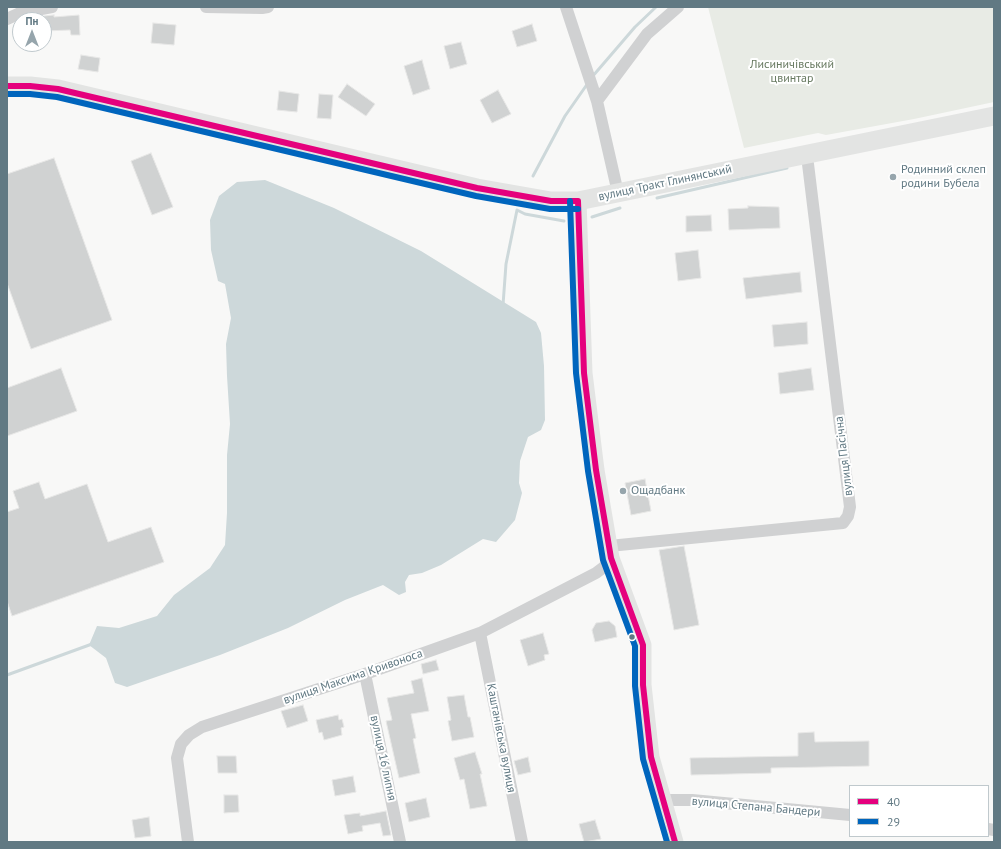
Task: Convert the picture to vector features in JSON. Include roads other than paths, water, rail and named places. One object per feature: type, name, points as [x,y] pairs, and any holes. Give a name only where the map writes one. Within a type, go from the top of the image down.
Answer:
[{"type":"main road","name":"вулиця Тракт Глинянський","points":[[7,86],[30,86],[58,89],[477,188],[551,201],[578,201],[994,116]]},
{"type":"main road","points":[[578,201],[584,372],[596,470],[610,552],[643,645],[643,685],[651,757],[675,842]]},
{"type":"street","points":[[7,19],[20,13],[52,7]]},
{"type":"street","points":[[206,7],[268,7]]},
{"type":"street","points":[[566,7],[597,101],[618,193]]},
{"type":"street","points":[[597,101],[647,34],[678,7]]},
{"type":"street","name":"вулиця Пасічна","points":[[610,552],[843,523],[848,516],[850,507],[808,164],[804,154]]},
{"type":"street","name":"вулиця Максима Кривоноса","points":[[188,842],[177,758],[181,744],[189,735],[202,727],[365,674],[480,633],[596,573],[604,567],[610,552]]},
{"type":"street","name":"Каштанівська вулиця","points":[[480,633],[522,842]]},
{"type":"street","name":"вулиця 16 липня","points":[[365,674],[400,842]]},
{"type":"street","name":"вулиця Степана Бандери","points":[[663,800],[692,800],[849,815]]},
{"type":"waterway","points":[[592,77],[635,27],[656,7]]},
{"type":"waterway","points":[[533,176],[565,116],[588,83]]},
{"type":"waterway","points":[[657,198],[787,168]]},
{"type":"waterway","points":[[592,217],[620,208]]},
{"type":"waterway","points":[[503,305],[506,264],[517,210],[525,214],[564,221]]},
{"type":"waterway","points":[[7,675],[92,644]]},
{"type":"place","name":"Родинний склеп родини Бубела","points":[[893,177]]},
{"type":"place","name":"Ощадбанк","points":[[623,491]]},
{"type":"park label","name":"Лисиничівський цвинтар","points":[[792,72]]}]
